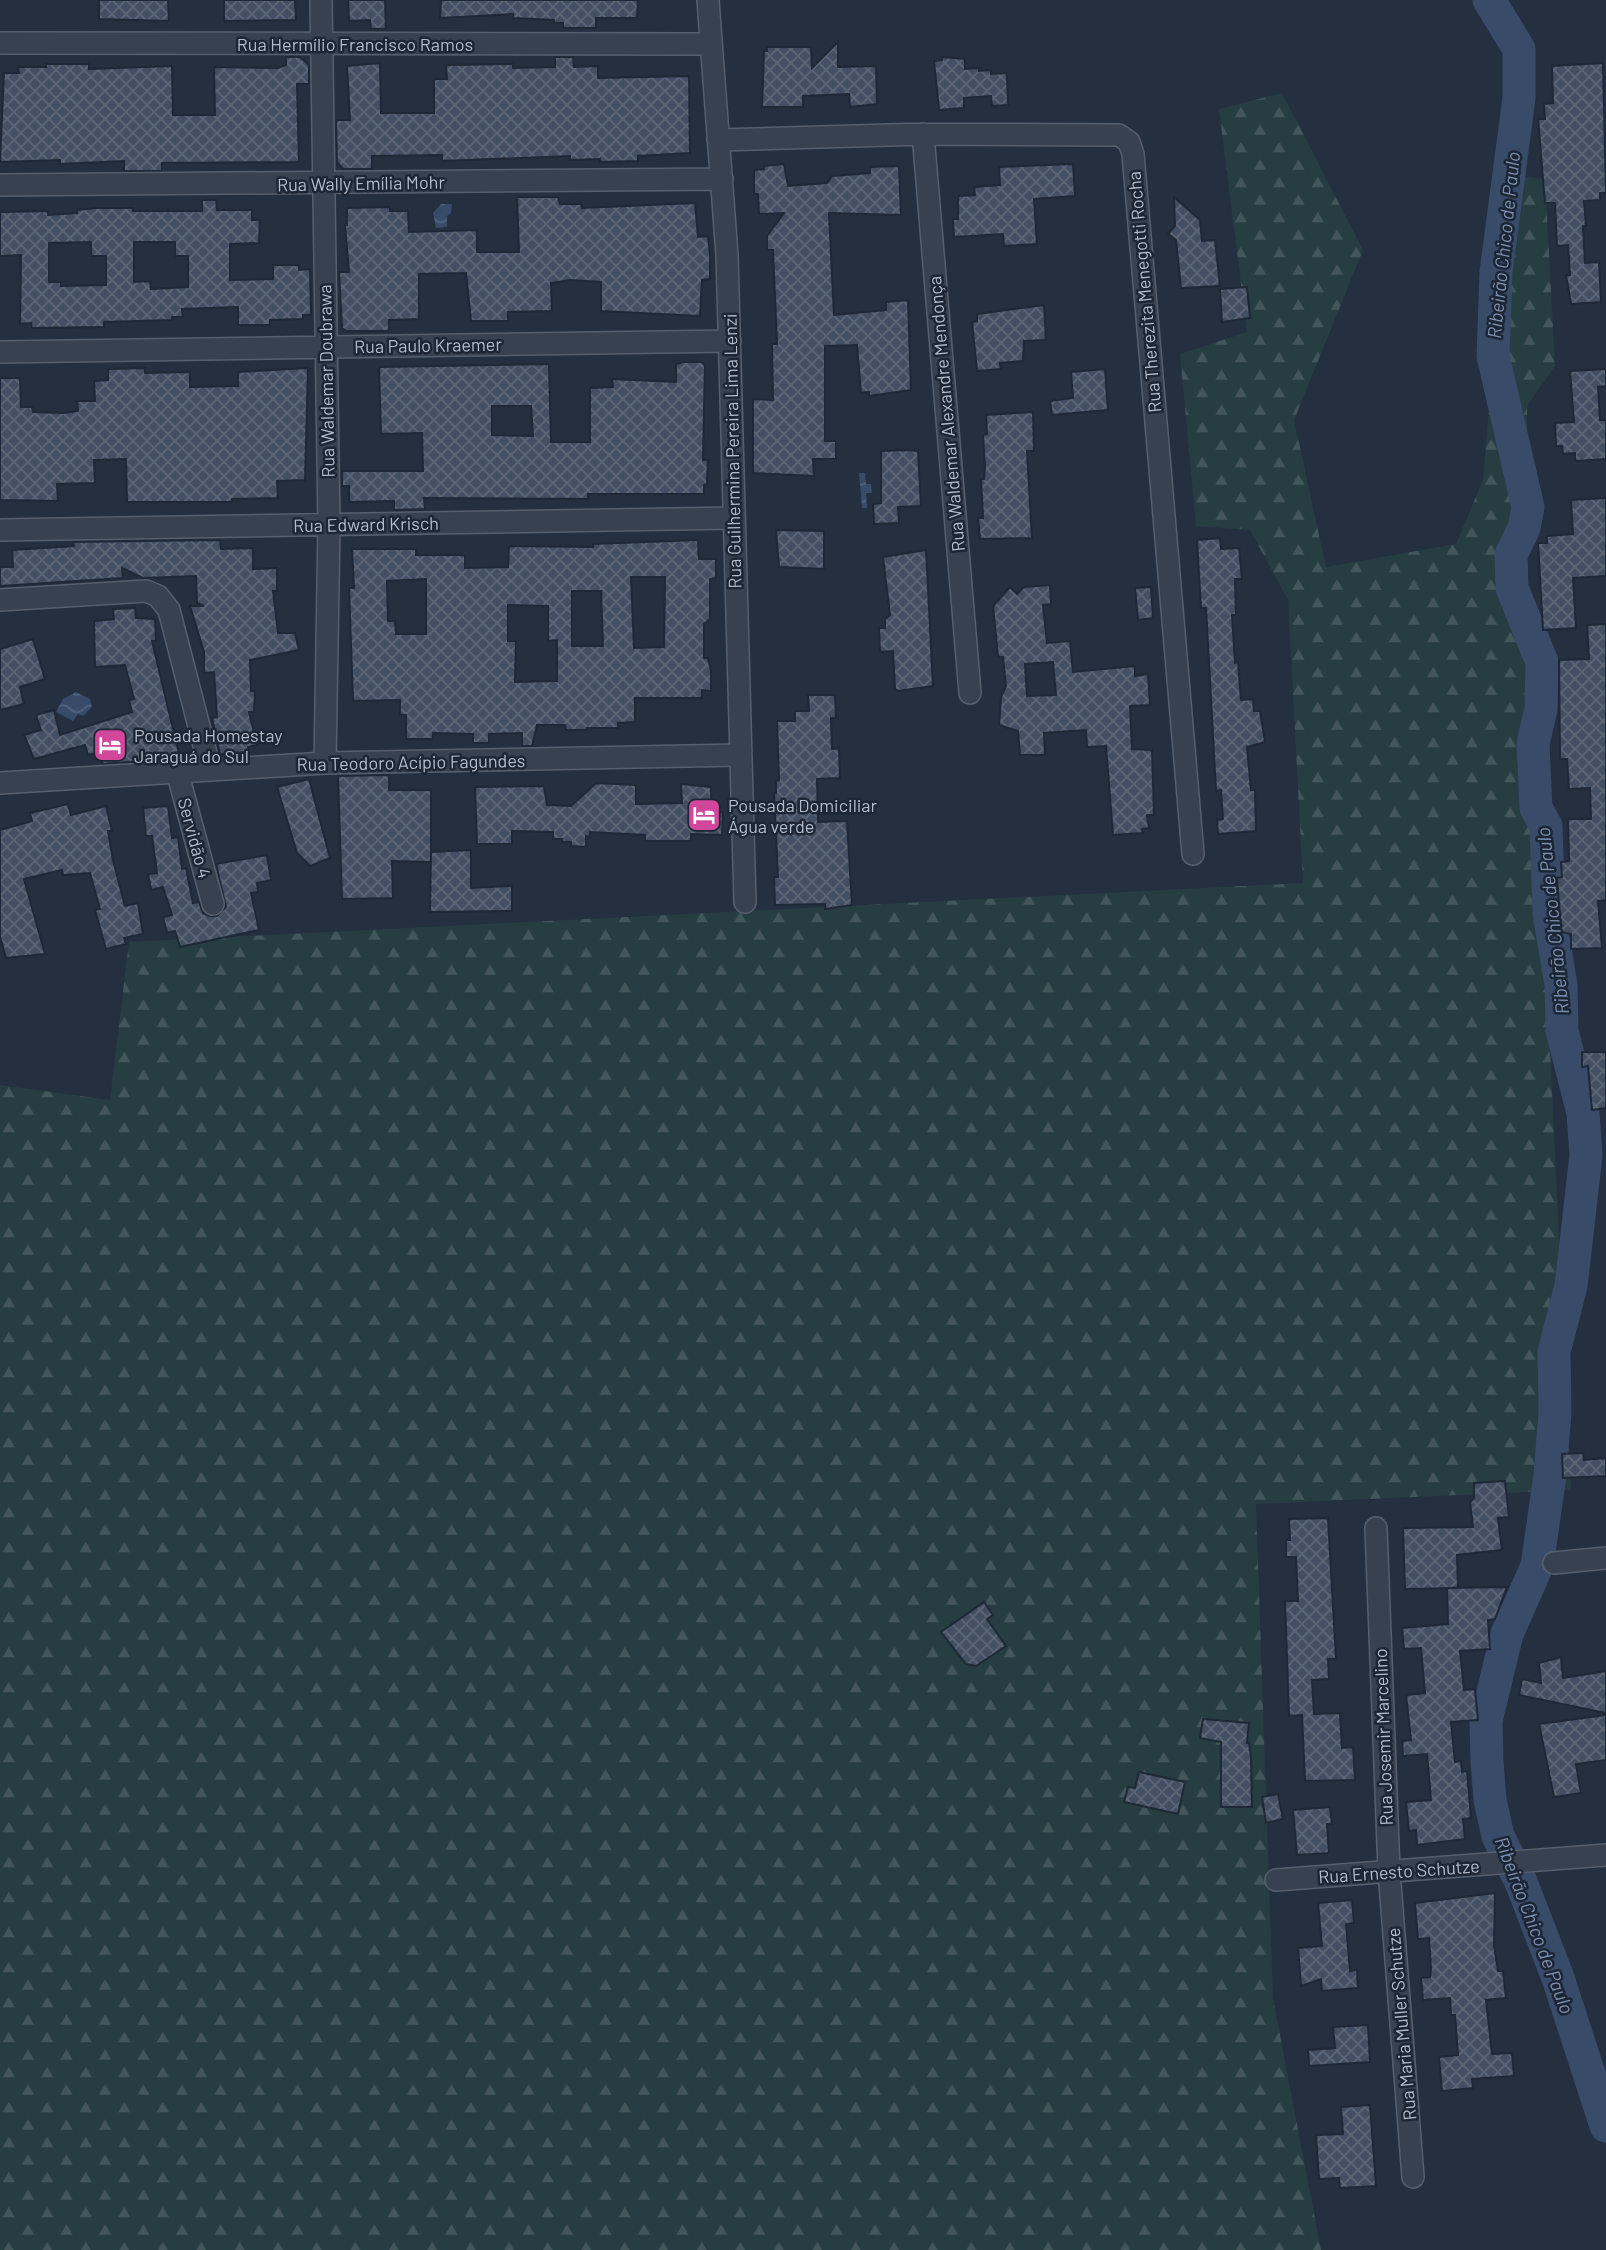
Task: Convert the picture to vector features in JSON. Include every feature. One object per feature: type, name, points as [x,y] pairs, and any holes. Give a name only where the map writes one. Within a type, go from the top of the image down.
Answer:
[{"type":"street","name":"Rua Waldemar Doubrawa","points":[[321,0],[329,525],[325,763]]},
{"type":"street","name":"Rua Guilhermina Pereira Lima Lenzi","points":[[708,0],[722,178],[730,341],[738,755],[745,902]]},
{"type":"street","name":"Rua Hermílio Francisco Ramos","points":[[0,43],[710,44]]},
{"type":"street","name":"Rua Therezita Menegotti Rocha","points":[[718,140],[923,134],[1119,135],[1129,142],[1193,853]]},
{"type":"street","name":"Rua Waldemar Alexandre Mendonça","points":[[923,134],[970,693]]},
{"type":"street","name":"Rua Wally Emília Mohr","points":[[0,185],[323,184],[722,178]]},
{"type":"street","name":"Rua Paulo Kraemer","points":[[0,352],[730,341]]},
{"type":"street","name":"Rua Edward Krisch","points":[[0,530],[733,518]]},
{"type":"street","points":[[0,600],[146,591],[158,596],[169,610],[210,769]]},
{"type":"street","name":"Rua Teodoro Acípio Fagundes","points":[[0,783],[325,763],[738,755]]},
{"type":"street","name":"Servidão 4","points":[[177,771],[213,904]]},
{"type":"street","name":"Rua Josemir Marcelino","points":[[1376,1528],[1389,1871]]},
{"type":"street","points":[[1555,1563],[1606,1558]]},
{"type":"street","name":"Rua Ernesto Schutze","points":[[1276,1880],[1606,1855]]},
{"type":"street","name":"Rua Maria Muller Schutze","points":[[1389,1871],[1413,2177]]},
{"type":"green space","points":[[1282,93],[1363,250],[1294,420],[1326,567],[1456,544],[1483,480],[1509,175],[1545,179],[1555,366],[1527,406],[1527,567],[1571,1490],[1256,1504],[1273,1998],[1321,2250],[0,2250],[0,1085],[110,1100],[129,942],[1303,883],[1288,600],[1250,530],[1196,526],[1180,354],[1247,332],[1219,109]]},
{"type":"water","points":[[441,204],[452,204],[451,213],[447,216],[447,227],[436,228],[433,213]]},
{"type":"water","points":[[859,473],[865,473],[866,484],[871,484],[872,493],[866,493],[867,508],[862,508]]},
{"type":"water","points":[[76,692],[90,699],[92,707],[83,716],[78,714],[73,721],[56,712],[63,699]]},
{"type":"building","points":[[99,0],[168,0],[169,21],[99,19]]},
{"type":"building","points":[[224,0],[295,0],[296,20],[224,21]]},
{"type":"building","points":[[348,0],[385,0],[386,29],[371,29],[370,20],[349,21]]},
{"type":"building","points":[[441,0],[638,0],[637,18],[596,18],[596,28],[563,28],[563,23],[554,23],[554,20],[513,18],[513,14],[440,18]]},
{"type":"building","points":[[838,42],[838,67],[876,66],[877,104],[850,107],[849,94],[803,96],[803,107],[762,107],[764,51],[767,51],[767,47],[811,47],[812,68]]},
{"type":"building","points":[[286,57],[300,57],[309,65],[309,84],[297,84],[299,162],[162,163],[162,171],[124,171],[124,161],[60,164],[60,160],[0,162],[4,73],[19,73],[18,67],[46,67],[46,64],[89,64],[89,69],[172,66],[173,115],[215,115],[214,67],[278,68],[286,65]]},
{"type":"building","points":[[555,57],[573,57],[574,67],[598,66],[598,78],[689,76],[690,153],[638,156],[638,161],[600,162],[600,159],[570,160],[570,156],[442,161],[442,155],[372,156],[372,169],[343,169],[337,162],[336,120],[350,120],[347,66],[380,63],[381,113],[434,113],[434,79],[447,79],[446,65],[513,64],[513,68],[555,67]]},
{"type":"building","points":[[942,57],[965,59],[965,69],[991,70],[991,74],[1007,73],[1008,105],[992,106],[991,96],[964,98],[964,108],[939,110],[934,61],[942,60]]},
{"type":"building","points":[[1603,63],[1606,193],[1600,193],[1600,200],[1584,201],[1586,226],[1583,226],[1585,263],[1599,262],[1601,302],[1571,304],[1566,275],[1570,275],[1568,245],[1557,246],[1555,203],[1545,203],[1538,119],[1545,119],[1544,104],[1553,103],[1552,66]]},
{"type":"building","points":[[784,164],[788,186],[827,183],[832,176],[870,173],[870,167],[899,166],[901,215],[829,213],[834,315],[886,310],[886,302],[908,300],[911,390],[869,396],[869,392],[861,393],[857,345],[825,346],[825,441],[836,441],[836,459],[813,459],[814,476],[753,473],[753,399],[773,400],[772,344],[777,344],[773,250],[767,250],[767,236],[784,213],[759,214],[758,194],[754,194],[754,170]]},
{"type":"building","points":[[1073,164],[1075,196],[1034,199],[1037,244],[1004,246],[1003,234],[954,237],[953,219],[958,219],[958,196],[975,195],[974,187],[1000,185],[999,167]]},
{"type":"building","points":[[517,197],[558,197],[560,204],[581,204],[582,208],[695,203],[698,237],[708,236],[710,254],[710,279],[702,280],[700,316],[601,311],[601,282],[570,280],[551,283],[552,311],[508,312],[508,321],[471,321],[466,273],[419,274],[419,319],[389,320],[389,331],[346,331],[342,328],[339,272],[349,272],[345,225],[347,208],[390,207],[390,211],[408,211],[409,232],[477,230],[477,252],[519,252]]},
{"type":"building","points":[[1174,197],[1200,220],[1202,241],[1215,240],[1220,286],[1181,288],[1176,240],[1168,234],[1175,226]]},
{"type":"building","points":[[202,200],[216,200],[217,210],[252,210],[252,220],[260,220],[259,243],[230,244],[230,280],[273,279],[273,265],[299,265],[299,270],[310,269],[311,315],[303,315],[303,319],[270,320],[270,325],[238,325],[238,307],[182,309],[183,317],[172,317],[172,320],[104,322],[104,327],[32,328],[31,323],[20,324],[21,255],[0,256],[0,212],[48,211],[48,215],[77,213],[77,210],[96,208],[202,211]],"holes":[[[91,242],[91,256],[106,256],[106,285],[61,286],[61,282],[49,282],[49,243]],[[134,242],[175,242],[175,256],[188,256],[188,287],[151,289],[150,281],[134,282]]]},
{"type":"building","points":[[1247,287],[1250,318],[1222,322],[1220,289]]},
{"type":"building","points":[[1044,305],[1046,340],[1024,341],[1023,361],[1000,363],[1001,369],[977,371],[972,322],[977,321],[977,314]]},
{"type":"building","points":[[701,362],[705,365],[703,460],[708,460],[704,494],[588,494],[588,499],[424,498],[425,509],[394,510],[394,501],[349,502],[349,486],[342,486],[342,471],[423,471],[422,433],[381,434],[379,367],[549,364],[551,442],[590,442],[590,388],[613,387],[612,379],[676,382],[676,364]],"holes":[[[492,406],[531,406],[533,436],[492,435]]]},
{"type":"building","points":[[145,368],[145,373],[190,372],[190,387],[238,386],[238,372],[308,368],[305,480],[277,481],[278,498],[232,499],[232,502],[127,502],[126,459],[94,460],[95,483],[57,484],[58,501],[0,500],[0,378],[20,378],[21,407],[32,407],[33,412],[64,413],[78,411],[77,401],[95,401],[94,381],[108,380],[108,369]]},
{"type":"building","points":[[1105,369],[1108,410],[1052,415],[1050,401],[1073,398],[1071,372]]},
{"type":"building","points":[[1606,369],[1606,386],[1598,387],[1600,420],[1606,420],[1606,459],[1575,461],[1575,453],[1563,454],[1562,446],[1556,446],[1555,423],[1574,422],[1570,371]]},
{"type":"building","points":[[1033,412],[1034,451],[1027,451],[1032,538],[980,539],[978,518],[983,518],[981,479],[984,479],[985,467],[983,435],[987,434],[986,415]]},
{"type":"building","points":[[881,451],[918,451],[921,506],[898,507],[899,523],[874,524],[873,504],[881,503]]},
{"type":"building","points":[[1606,498],[1606,576],[1573,578],[1576,628],[1543,630],[1538,543],[1547,543],[1547,536],[1573,534],[1571,500]]},
{"type":"building","points":[[776,530],[824,531],[824,569],[779,567]]},
{"type":"building","points":[[1220,538],[1221,549],[1239,548],[1242,579],[1235,579],[1236,615],[1232,615],[1235,663],[1238,662],[1241,700],[1253,699],[1254,711],[1260,711],[1265,742],[1247,747],[1251,790],[1255,790],[1256,831],[1218,834],[1217,820],[1223,819],[1221,790],[1216,791],[1206,608],[1201,608],[1197,540]]},
{"type":"building","points":[[220,540],[221,549],[253,548],[253,569],[277,568],[277,591],[273,591],[278,633],[295,633],[299,650],[250,660],[251,691],[255,691],[254,712],[249,712],[257,745],[248,747],[249,752],[220,754],[212,718],[217,717],[214,672],[204,673],[204,652],[190,606],[204,606],[197,603],[196,576],[143,578],[122,568],[123,578],[0,586],[0,567],[13,567],[12,550],[74,546],[73,542]]},
{"type":"building","points":[[698,540],[699,559],[716,559],[716,578],[710,579],[710,619],[704,624],[704,658],[708,658],[711,671],[711,691],[702,690],[702,698],[635,698],[635,722],[618,723],[618,728],[566,730],[565,725],[537,725],[532,746],[522,746],[522,733],[489,734],[489,743],[473,743],[473,734],[433,733],[433,739],[406,739],[406,715],[400,715],[400,700],[353,701],[349,588],[354,588],[352,549],[416,549],[416,555],[465,555],[465,568],[508,567],[509,546],[593,547],[593,544]],"holes":[[[631,577],[665,577],[664,647],[634,648]],[[426,579],[426,634],[396,634],[395,621],[388,621],[387,581]],[[572,591],[601,591],[603,646],[572,646]],[[508,605],[548,606],[548,641],[557,640],[557,681],[515,682],[516,641],[508,641]]]},
{"type":"building","points":[[926,550],[933,686],[898,691],[895,689],[893,651],[880,652],[879,628],[885,628],[885,619],[890,615],[883,557]]},
{"type":"building","points":[[1050,585],[1051,604],[1043,605],[1047,643],[1070,641],[1073,672],[1135,666],[1135,676],[1148,674],[1150,705],[1130,706],[1132,749],[1152,750],[1154,815],[1147,815],[1149,828],[1142,829],[1143,833],[1113,835],[1106,746],[1087,747],[1086,730],[1044,733],[1045,755],[1020,755],[1018,731],[999,725],[1001,697],[1006,686],[1003,657],[998,657],[993,606],[1010,587],[1017,594],[1024,587]],"holes":[[[1053,662],[1056,695],[1027,696],[1025,664]]]},
{"type":"building","points":[[1151,587],[1153,618],[1138,620],[1135,588]]},
{"type":"building","points":[[135,608],[136,618],[155,619],[156,641],[152,641],[180,758],[103,764],[98,753],[88,755],[85,745],[34,759],[24,735],[41,730],[36,715],[54,710],[60,735],[132,712],[129,700],[134,699],[125,665],[95,667],[94,621],[114,619],[113,609]]},
{"type":"building","points":[[1606,624],[1606,900],[1598,901],[1602,948],[1571,949],[1571,934],[1561,932],[1557,878],[1562,877],[1561,862],[1569,861],[1568,819],[1591,819],[1590,788],[1569,789],[1567,759],[1560,759],[1559,660],[1589,659],[1587,625]]},
{"type":"building","points":[[33,639],[45,679],[20,687],[24,704],[0,710],[0,649]]},
{"type":"building","points":[[808,695],[835,695],[836,718],[831,718],[832,749],[839,748],[840,778],[817,779],[818,822],[847,821],[852,905],[825,909],[825,904],[775,905],[774,877],[778,877],[774,793],[776,781],[779,780],[777,721],[795,721],[795,711],[809,711]]},
{"type":"building","points":[[389,775],[389,790],[431,790],[431,862],[392,861],[393,898],[342,899],[338,776]]},
{"type":"building","points":[[309,779],[330,858],[310,866],[297,853],[277,787]]},
{"type":"building","points":[[596,783],[636,785],[636,804],[682,803],[681,784],[711,787],[712,813],[723,812],[722,835],[691,834],[691,841],[645,841],[645,835],[590,832],[590,837],[586,836],[586,847],[571,846],[571,842],[553,839],[553,832],[512,831],[512,844],[477,844],[475,787],[544,786],[547,805],[571,806]]},
{"type":"building","points":[[68,804],[71,815],[106,806],[112,831],[108,831],[113,860],[125,906],[138,903],[143,934],[124,938],[126,944],[106,949],[95,910],[100,909],[90,873],[63,875],[62,870],[24,879],[45,954],[6,958],[0,936],[0,830],[32,821],[30,813]]},
{"type":"building","points":[[168,806],[172,838],[178,837],[182,869],[186,868],[193,903],[199,902],[203,913],[209,916],[217,916],[226,907],[216,864],[267,855],[271,880],[257,883],[258,892],[251,893],[259,930],[180,947],[175,931],[167,933],[163,917],[172,915],[163,887],[151,890],[148,874],[157,873],[152,836],[146,836],[143,808]]},
{"type":"building","points":[[471,850],[471,888],[512,886],[512,911],[430,912],[431,852]]},
{"type":"building","points":[[1582,1052],[1606,1052],[1606,1108],[1592,1110],[1588,1066],[1582,1067]]},
{"type":"building","points":[[1583,1453],[1584,1460],[1606,1458],[1606,1476],[1563,1478],[1562,1454]]},
{"type":"building","points":[[1505,1481],[1509,1517],[1498,1518],[1502,1550],[1457,1555],[1458,1588],[1405,1589],[1403,1528],[1473,1527],[1470,1502],[1474,1498],[1474,1483]]},
{"type":"building","points":[[1328,1518],[1336,1659],[1328,1659],[1329,1679],[1312,1680],[1314,1714],[1340,1713],[1342,1748],[1353,1747],[1355,1780],[1305,1781],[1302,1715],[1289,1716],[1285,1601],[1298,1601],[1296,1557],[1286,1557],[1286,1540],[1290,1540],[1289,1519]]},
{"type":"building","points":[[1507,1587],[1495,1619],[1488,1620],[1490,1649],[1460,1651],[1464,1690],[1475,1689],[1478,1720],[1451,1722],[1455,1762],[1461,1761],[1462,1772],[1467,1771],[1471,1818],[1463,1819],[1465,1839],[1417,1845],[1416,1830],[1409,1831],[1406,1802],[1431,1800],[1427,1754],[1403,1756],[1402,1741],[1411,1740],[1406,1695],[1425,1693],[1421,1648],[1404,1649],[1402,1628],[1448,1624],[1447,1588]]},
{"type":"building","points":[[984,1602],[993,1615],[987,1619],[1006,1646],[976,1666],[966,1664],[941,1632]]},
{"type":"building","points":[[1561,1657],[1563,1678],[1606,1671],[1606,1713],[1519,1695],[1522,1679],[1541,1683],[1539,1663]]},
{"type":"building","points":[[1606,1715],[1606,1760],[1576,1764],[1581,1793],[1554,1797],[1539,1724]]},
{"type":"building","points":[[1203,1719],[1249,1723],[1247,1743],[1251,1757],[1252,1807],[1221,1807],[1221,1742],[1200,1738]]},
{"type":"building","points":[[1139,1772],[1185,1782],[1178,1814],[1124,1802],[1128,1787],[1135,1788]]},
{"type":"building","points":[[1278,1794],[1283,1819],[1266,1823],[1262,1797]]},
{"type":"building","points":[[1330,1807],[1332,1824],[1327,1824],[1329,1853],[1297,1855],[1293,1810]]},
{"type":"building","points":[[1495,1893],[1494,1945],[1498,1971],[1503,1971],[1506,1998],[1486,2000],[1492,2054],[1512,2053],[1514,2076],[1472,2079],[1473,2088],[1442,2091],[1439,2057],[1458,2055],[1455,2015],[1451,2015],[1450,1998],[1423,2000],[1421,1978],[1430,1977],[1431,1969],[1429,1938],[1418,1939],[1415,1903]]},
{"type":"building","points":[[1352,1900],[1354,1923],[1346,1924],[1350,1971],[1357,1970],[1358,1988],[1322,1991],[1321,1979],[1301,1986],[1298,1948],[1322,1946],[1318,1903]]},
{"type":"building","points":[[1368,2025],[1370,2062],[1309,2066],[1308,2050],[1335,2048],[1333,2027]]},
{"type":"building","points":[[1370,2105],[1376,2186],[1340,2188],[1339,2178],[1319,2179],[1316,2135],[1343,2134],[1341,2107]]},
{"type":"waterway","name":"Ribeirão Chico de Paulo","points":[[1489,0],[1519,49],[1519,98],[1496,272],[1493,356],[1528,507],[1524,528],[1511,555],[1512,588],[1542,662],[1541,709],[1533,744],[1536,808],[1546,826],[1549,913],[1561,985],[1562,1031],[1583,1113],[1586,1155],[1571,1286],[1554,1352],[1555,1412],[1550,1475],[1537,1566],[1507,1634],[1486,1721],[1487,1761],[1490,1800],[1498,1836],[1521,1882],[1558,1978],[1606,2126]]},
{"type":"place","name":"Pousada Homestay Jaraguá do Sul","points":[[110,745]]},
{"type":"place","name":"Pousada Domiciliar Água verde","points":[[704,815]]}]
